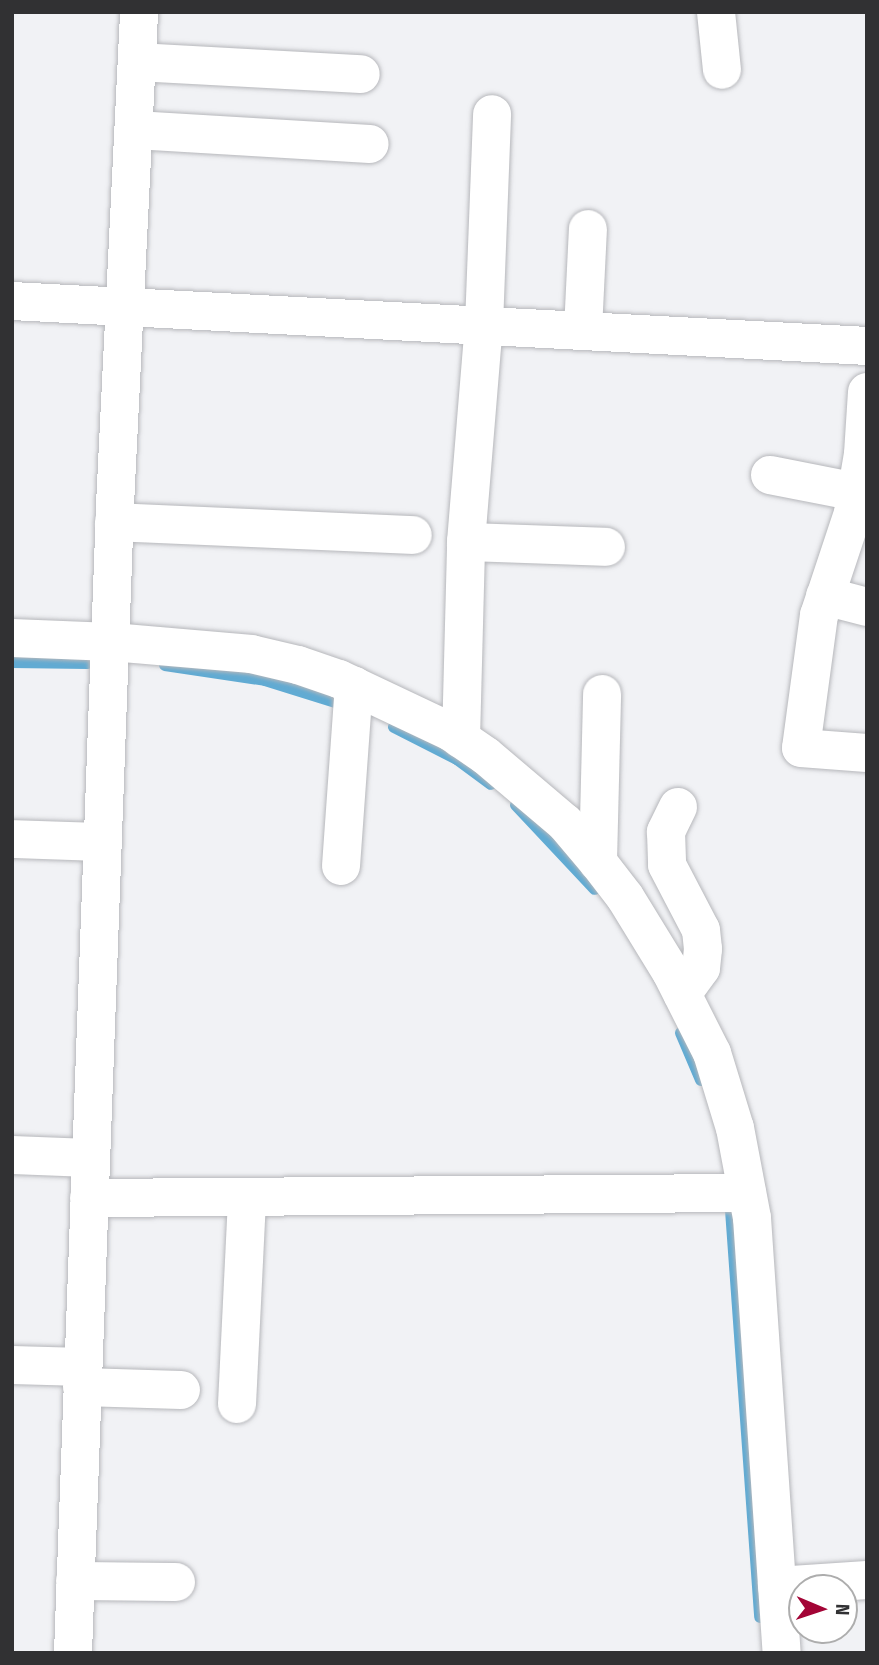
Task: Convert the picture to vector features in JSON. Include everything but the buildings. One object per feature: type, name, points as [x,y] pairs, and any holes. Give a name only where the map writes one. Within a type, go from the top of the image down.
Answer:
[{"type":"street","points":[[73,1653],[112,642],[114,522],[139,12]]},
{"type":"street","points":[[716,12],[722,70]]},
{"type":"street","points":[[137,62],[361,74]]},
{"type":"street","points":[[461,740],[466,542],[484,325],[492,114]]},
{"type":"street","points":[[135,130],[370,144]]},
{"type":"street","points":[[583,330],[588,229]]},
{"type":"street","points":[[12,301],[867,346]]},
{"type":"street","points":[[867,392],[857,516],[825,596],[812,655],[801,748],[867,752]]},
{"type":"street","points":[[770,475],[857,516]]},
{"type":"street","points":[[114,522],[413,535]]},
{"type":"street","points":[[466,542],[606,547]]},
{"type":"street","points":[[825,596],[867,607]]},
{"type":"street","points":[[12,639],[112,642],[251,654],[298,664],[354,685],[461,740],[537,798],[565,823],[625,897],[682,994],[712,1053],[735,1128],[732,1193],[760,1322],[782,1653]]},
{"type":"street","points":[[341,866],[354,685]]},
{"type":"street","points":[[598,862],[602,694]]},
{"type":"street","points":[[678,807],[666,832],[667,865],[701,930],[703,949],[701,968],[682,994]]},
{"type":"street","points":[[12,839],[103,842]]},
{"type":"street","points":[[12,1155],[90,1158]]},
{"type":"street","points":[[89,1198],[732,1193]]},
{"type":"street","points":[[237,1404],[247,1197]]},
{"type":"street","points":[[12,1365],[181,1390]]},
{"type":"street","points":[[777,1586],[867,1580]]},
{"type":"street","points":[[75,1581],[176,1582]]},
{"type":"waterway","points":[[12,662],[88,663]]},
{"type":"waterway","points":[[165,665],[265,680],[335,702]]},
{"type":"waterway","points":[[394,727],[457,759],[491,784]]},
{"type":"waterway","points":[[516,805],[595,889]]},
{"type":"waterway","points":[[681,1033],[701,1080]]},
{"type":"waterway","points":[[730,1196],[760,1617]]}]
